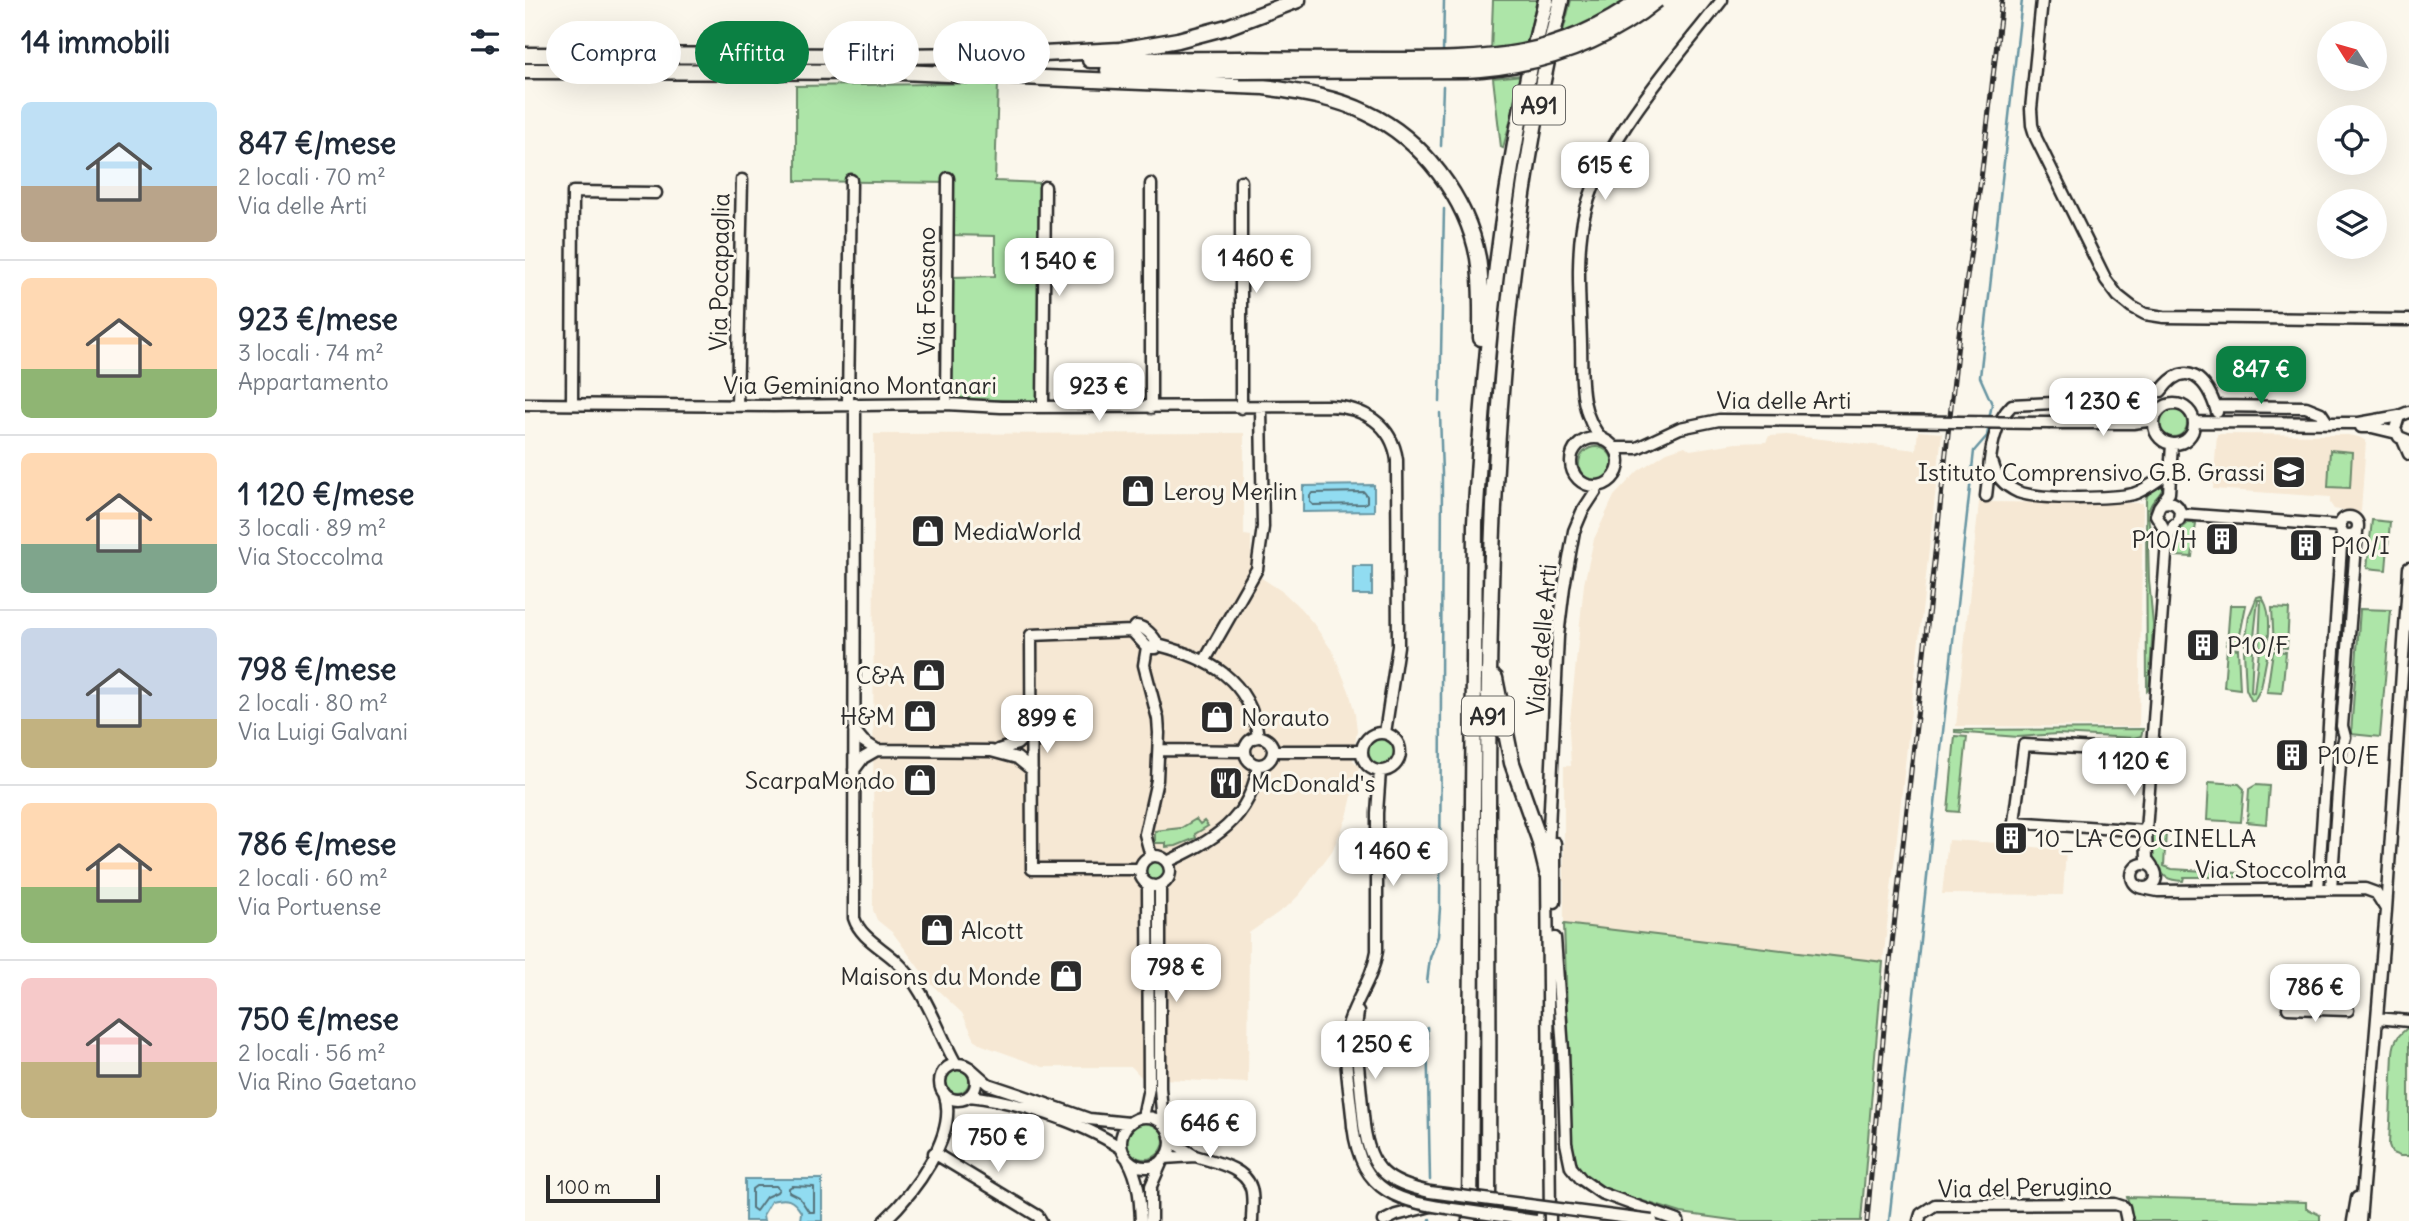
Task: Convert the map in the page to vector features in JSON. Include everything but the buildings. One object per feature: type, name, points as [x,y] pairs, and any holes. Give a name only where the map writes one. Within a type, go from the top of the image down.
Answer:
[{"type":"highway","points":[[919,56],[1120,50],[1178,40],[1227,27],[1298,0]]},
{"type":"highway","name":"A91","points":[[1475,1219],[1470,1163],[1475,523],[1480,425],[1505,207],[1532,58],[1546,0]]},
{"type":"highway","name":"A91","points":[[1475,1219],[1488,640],[1496,453],[1507,322],[1528,167],[1561,0]]},
{"type":"highway","points":[[919,72],[1453,60],[1518,54],[1547,48],[1585,33],[1640,0]]},
{"type":"highway","points":[[919,57],[1467,70],[1540,60],[1590,43],[1619,27],[1657,0]]},
{"type":"highway","points":[[525,55],[823,56]]},
{"type":"highway","points":[[525,71],[823,72]]},
{"type":"highway","points":[[919,73],[1263,87],[1335,101],[1380,119],[1405,138],[1429,162],[1448,186],[1471,229],[1481,286],[1480,425]]},
{"type":"highway","points":[[1488,640],[1510,755],[1539,839],[1547,872]]},
{"type":"street","points":[[1619,469],[1615,448],[1604,440],[1588,419],[1584,394],[1580,250],[1584,217],[1601,171],[1625,129],[1722,0]]},
{"type":"street","points":[[2042,0],[2031,109],[2033,132],[2100,268],[2114,291],[2127,303],[2145,314],[2164,317],[2409,320]]},
{"type":"street","name":"Via Fossano","points":[[946,404],[948,178]]},
{"type":"street","name":"Via Pocapaglia","points":[[737,406],[741,180]]},
{"type":"street","points":[[851,180],[854,918],[862,934],[898,962],[917,985],[930,1006],[956,1064]]},
{"type":"street","points":[[1241,181],[1241,408]]},
{"type":"street","points":[[1151,184],[1151,408]]},
{"type":"street","points":[[1043,407],[1045,187]]},
{"type":"street","points":[[572,404],[573,192],[656,193]]},
{"type":"street","points":[[2161,391],[2175,377],[2188,374],[2203,382],[2215,406],[2217,421]]},
{"type":"street","points":[[1986,496],[1991,457],[2002,414],[2012,405],[2053,403],[2135,386],[2161,391]]},
{"type":"street","points":[[2161,391],[2166,405]]},
{"type":"street","points":[[2409,403],[2395,424],[2409,454]]},
{"type":"street","name":"Via Geminiano Montanari","points":[[525,404],[946,404],[1151,408],[1336,407],[1356,410],[1376,420],[1384,429],[1393,444],[1397,460],[1398,636],[1385,733]]},
{"type":"street","points":[[2166,405],[2184,406],[2189,410],[2194,422],[2184,442],[2166,443],[2156,434],[2154,420],[2158,411],[2166,405]]},
{"type":"street","points":[[2215,406],[2307,407],[2321,413],[2327,422]]},
{"type":"street","points":[[1205,660],[1257,569],[1263,527],[1261,408]]},
{"type":"street","points":[[2194,422],[2359,423],[2404,414]]},
{"type":"street","name":"Via delle Arti","points":[[1615,448],[1637,449],[1680,428],[1710,421],[1760,419],[2133,423],[2154,420]]},
{"type":"street","points":[[2343,422],[2403,438]]},
{"type":"street","points":[[1599,486],[1583,483],[1577,478],[1571,464],[1581,443],[1596,438],[1604,440]]},
{"type":"street","points":[[2139,865],[2147,831],[2167,541],[2156,515],[2170,486],[2172,444]]},
{"type":"street","name":"Viale delle Arti","points":[[1550,1221],[1547,872],[1562,599],[1575,527],[1581,512],[1599,486],[1611,481],[1637,449]]},
{"type":"street","points":[[1991,457],[1996,475],[2016,491],[2035,496],[2136,497],[2171,471]]},
{"type":"street","points":[[2167,541],[2178,509],[2170,486]]},
{"type":"street","points":[[2163,503],[2168,502],[2178,509],[2341,528],[2348,535],[2357,532]]},
{"type":"street","points":[[2318,889],[2341,528],[2344,519],[2351,518],[2358,524],[2331,889]]},
{"type":"street","points":[[2162,525],[2174,525]]},
{"type":"street","points":[[2360,1221],[2386,910],[2409,568]]},
{"type":"street","points":[[1139,869],[1032,869],[1031,635],[1132,631],[1136,626],[1144,628],[1158,645],[1205,660],[1229,678],[1241,692],[1255,721],[1258,736]]},
{"type":"street","points":[[1132,631],[1147,647],[1152,649],[1158,645]]},
{"type":"street","points":[[1147,647],[1144,665],[1158,719],[1160,750],[1157,781],[1145,834],[1151,856]]},
{"type":"street","points":[[2329,735],[2335,728],[2343,738]]},
{"type":"street","points":[[854,729],[863,741],[877,750]]},
{"type":"street","points":[[854,770],[863,758],[877,750],[991,751],[1017,744],[1031,730]]},
{"type":"street","points":[[1385,733],[1396,739],[1401,751],[1392,768],[1380,771],[1364,763],[1361,751],[1372,734],[1385,733]]},
{"type":"street","points":[[1258,736],[1247,743],[1244,751],[1247,759],[1258,765],[1267,762],[1273,751]]},
{"type":"street","points":[[1258,736],[1268,740],[1273,751]]},
{"type":"street","points":[[1017,744],[1032,750]]},
{"type":"street","points":[[2147,831],[2014,822],[2024,745],[2152,752]]},
{"type":"street","points":[[991,751],[1025,758],[1032,750]]},
{"type":"street","points":[[1160,750],[1244,751]]},
{"type":"street","points":[[1273,751],[1361,751]]},
{"type":"street","points":[[1017,758],[1032,769]]},
{"type":"street","points":[[1167,862],[1205,844],[1225,830],[1248,796],[1258,765]]},
{"type":"street","points":[[1380,771],[1377,813],[1378,944],[1373,972],[1350,1021],[1346,1042],[1358,1126],[1359,1157],[1375,1181],[1395,1197],[1475,1219],[1506,1221]]},
{"type":"street","name":"Viale delle Arti","points":[[1551,805],[1555,818],[1555,946],[1568,1158],[1573,1170],[1592,1188],[1678,1221]]},
{"type":"street","points":[[2145,846],[2147,859],[2154,869],[2154,884],[2143,888],[2136,885],[2132,878],[2133,870],[2145,863],[2154,869]]},
{"type":"street","points":[[1143,1117],[1149,1088],[1148,885],[1141,878],[1139,869],[1143,861],[1151,856],[1160,856],[1167,862],[1170,875],[1160,885],[1148,885]]},
{"type":"street","name":"Via Stoccolma","points":[[2143,888],[2158,891],[2365,889],[2373,888],[2380,882],[2389,864]]},
{"type":"street","name":"Via Stoccolma","points":[[2154,869],[2164,885],[2177,890]]},
{"type":"street","points":[[1160,885],[1160,1088],[1163,1123],[1170,1138],[1179,1146],[1195,1156],[1243,1175],[1251,1185],[1252,1221]]},
{"type":"street","name":"Via Stoccolma","points":[[2365,889],[2376,893],[2386,910]]},
{"type":"street","name":"Viale delle Arti","points":[[1548,927],[1555,946]]},
{"type":"street","points":[[2288,1008],[2348,1010]]},
{"type":"street","points":[[2377,1018],[2409,1021]]},
{"type":"street","points":[[884,1221],[914,1190],[934,1153],[946,1122],[948,1108],[940,1084],[945,1069],[943,1040]]},
{"type":"street","points":[[945,1069],[956,1064],[970,1068],[988,1084],[1089,1119],[1129,1123],[1150,1117],[1163,1123]]},
{"type":"street","points":[[946,1122],[975,1085],[974,1073],[970,1068]]},
{"type":"street","points":[[944,1093],[952,1099],[966,1097],[1006,1102],[1086,1128],[1121,1148],[1136,1175],[1141,1221]]},
{"type":"street","points":[[1121,1148],[1122,1134],[1129,1123]]},
{"type":"street","points":[[1358,1126],[1374,1163],[1386,1176],[1405,1185],[1430,1192],[1652,1221]]},
{"type":"street","points":[[1151,1221],[1151,1186],[1170,1146],[1170,1138]]},
{"type":"street","points":[[934,1153],[1041,1220]]},
{"type":"street","points":[[1128,1159],[1149,1167],[1163,1159],[1195,1156]]},
{"type":"street","points":[[2353,1221],[2365,1167]]},
{"type":"street","name":"Via del Perugino","points":[[1919,1221],[1921,1214],[1935,1205],[2115,1204],[2124,1206],[2127,1221]]},
{"type":"street","points":[[1384,1221],[1401,1213],[1431,1206]]},
{"type":"street","points":[[1475,1219],[1536,1221]]},
{"type":"shaded area","points":[[1918,431],[1942,433],[1883,962],[1564,924],[1564,766],[1571,766],[1569,730],[1584,584],[1594,539],[1614,496],[1638,471],[1667,452],[1685,446],[1690,450],[1736,443],[1766,442],[1769,436],[1787,435],[1916,450]]},
{"type":"shaded area","points":[[1244,433],[1244,535],[1251,536],[1251,571],[1283,592],[1300,608],[1333,652],[1355,714],[1357,730],[1353,760],[1359,767],[1347,817],[1332,851],[1289,905],[1249,933],[1248,1083],[1142,1078],[1132,1067],[1043,1067],[982,1045],[975,1040],[962,1013],[930,983],[893,933],[877,920],[873,910],[874,434]]},
{"type":"shaded area","name":"Istituto Comprensivo G.B. Grassi","points":[[2217,434],[2359,437],[2366,441],[2361,511],[2359,514],[2334,509],[2330,497],[2213,489]]},
{"type":"shaded area","points":[[1979,502],[2143,503],[2139,727],[1956,726]]},
{"type":"shaded area","points":[[2000,827],[2024,829],[2023,846],[2066,850],[2063,895],[1942,894],[1948,840],[1999,843]]},
{"type":"green space","points":[[1493,0],[1537,0],[1526,47],[1491,53]]},
{"type":"green space","points":[[1571,0],[1633,0],[1561,39]]},
{"type":"green space","points":[[1523,75],[1503,148],[1493,78]]},
{"type":"green space","points":[[998,84],[995,181],[1041,183],[1040,401],[950,399],[951,277],[995,276],[995,236],[951,235],[950,183],[796,181],[796,86]]},
{"type":"green space","points":[[2173,409],[2183,413],[2187,423],[2183,433],[2173,437],[2163,433],[2159,423],[2163,413]]},
{"type":"green space","points":[[1596,447],[1608,452],[1613,464],[1608,476],[1596,481],[1584,476],[1579,464],[1584,452]]},
{"type":"green space","points":[[2330,450],[2352,452],[2350,488],[2328,487]]},
{"type":"green space","points":[[2163,487],[2162,490],[2151,504],[2148,514],[2153,625],[2147,691],[2146,500],[2149,490]]},
{"type":"green space","points":[[2372,520],[2390,522],[2386,570],[2367,568]]},
{"type":"green space","points":[[2187,523],[2196,523],[2192,557],[2175,556],[2172,551],[2173,535]]},
{"type":"green space","points":[[2261,596],[2268,614],[2268,647],[2259,647],[2261,600],[2258,600],[2253,646],[2245,645],[2249,616],[2257,597]]},
{"type":"green space","points":[[2230,605],[2246,605],[2238,645],[2227,645]]},
{"type":"green space","points":[[2272,608],[2289,609],[2287,648],[2274,647]]},
{"type":"green space","points":[[2360,609],[2391,610],[2380,737],[2351,734]]},
{"type":"green space","points":[[2227,648],[2238,649],[2240,689],[2224,687]]},
{"type":"green space","points":[[2244,650],[2253,650],[2251,692],[2254,693],[2259,650],[2268,651],[2261,688],[2254,701],[2246,689]]},
{"type":"green space","points":[[2273,651],[2286,652],[2282,693],[2267,692]]},
{"type":"green space","points":[[2143,729],[2141,736],[2134,738],[2057,734],[2018,737],[1955,732],[1955,730]]},
{"type":"green space","points":[[1381,735],[1392,740],[1397,751],[1392,762],[1381,767],[1370,762],[1365,751],[1370,740]]},
{"type":"green space","points":[[1955,736],[1967,737],[1959,812],[1948,811]]},
{"type":"green space","points":[[2209,782],[2239,784],[2244,789],[2241,822],[2207,820]]},
{"type":"green space","points":[[2256,785],[2269,786],[2266,824],[2247,822],[2249,789]]},
{"type":"green space","points":[[1196,819],[1200,824],[1204,821],[1208,826],[1195,834],[1196,838],[1176,846],[1166,847],[1166,843],[1155,843],[1155,831],[1181,828]]},
{"type":"green space","points":[[2153,831],[2166,832],[2164,866],[2172,869],[2238,873],[2238,877],[2184,877],[2183,881],[2166,877],[2151,855]]},
{"type":"green space","points":[[1155,859],[1163,862],[1166,870],[1163,878],[1155,881],[1147,878],[1144,870],[1147,862]]},
{"type":"green space","points":[[1564,924],[1883,962],[1861,1221],[1739,1221],[1681,1213],[1608,1190],[1581,1174],[1572,1153]]},
{"type":"green space","points":[[2409,1027],[2409,1156],[2400,1156],[2392,1153],[2389,1145],[2393,1053],[2398,1038]]},
{"type":"green space","points":[[957,1069],[966,1072],[969,1081],[966,1090],[957,1093],[948,1090],[945,1081],[948,1072]]},
{"type":"green space","points":[[1145,1121],[1158,1127],[1164,1140],[1158,1153],[1145,1159],[1132,1153],[1126,1140],[1132,1127]]},
{"type":"green space","points":[[2127,1197],[2306,1202],[2306,1208],[2320,1215],[2320,1221],[2133,1221]]},
{"type":"water","points":[[1374,485],[1374,511],[1303,512],[1303,486]]},
{"type":"water","points":[[1353,566],[1372,566],[1372,595],[1353,595]]},
{"type":"water","points":[[745,1179],[822,1179],[822,1221],[800,1221],[801,1212],[795,1204],[781,1199],[771,1201],[763,1215],[764,1221],[745,1221]]},
{"type":"waterway","points":[[1443,53],[1444,0]]},
{"type":"waterway","points":[[1989,419],[1992,404],[1980,377],[2022,0]]},
{"type":"waterway","points":[[1441,146],[1443,86]]},
{"type":"waterway","points":[[1440,402],[1444,209]]},
{"type":"waterway","points":[[1427,982],[1430,958],[1438,936],[1440,908],[1440,413]]},
{"type":"waterway","points":[[1889,1221],[1974,451],[1987,436],[1989,425]]},
{"type":"waterway","points":[[1427,1027],[1430,1180]]},
{"type":"railway","points":[[1867,1221],[1889,972],[1959,334],[2002,0]]},
{"type":"place","name":"Istituto Comprensivo G.B. Grassi","points":[[2289,472]]},
{"type":"place","name":"Leroy Merlin","points":[[1138,491]]},
{"type":"place","name":"MediaWorld","points":[[928,531]]},
{"type":"place","name":"P10/H","points":[[2222,539]]},
{"type":"place","name":"P10/I","points":[[2306,545]]},
{"type":"place","name":"P10/F","points":[[2203,645]]},
{"type":"place","name":"C&A","points":[[929,675]]},
{"type":"place","name":"H&M","points":[[920,716]]},
{"type":"place","name":"Norauto","points":[[1217,717]]},
{"type":"place","name":"P10/E","points":[[2292,755]]},
{"type":"place","name":"ScarpaMondo","points":[[920,780]]},
{"type":"place","name":"McDonald's","points":[[1226,783]]},
{"type":"place","name":"10_LA COCCINELLA","points":[[2011,838]]},
{"type":"place","name":"Alcott","points":[[937,930]]},
{"type":"place","name":"Maisons du Monde","points":[[1066,976]]}]
